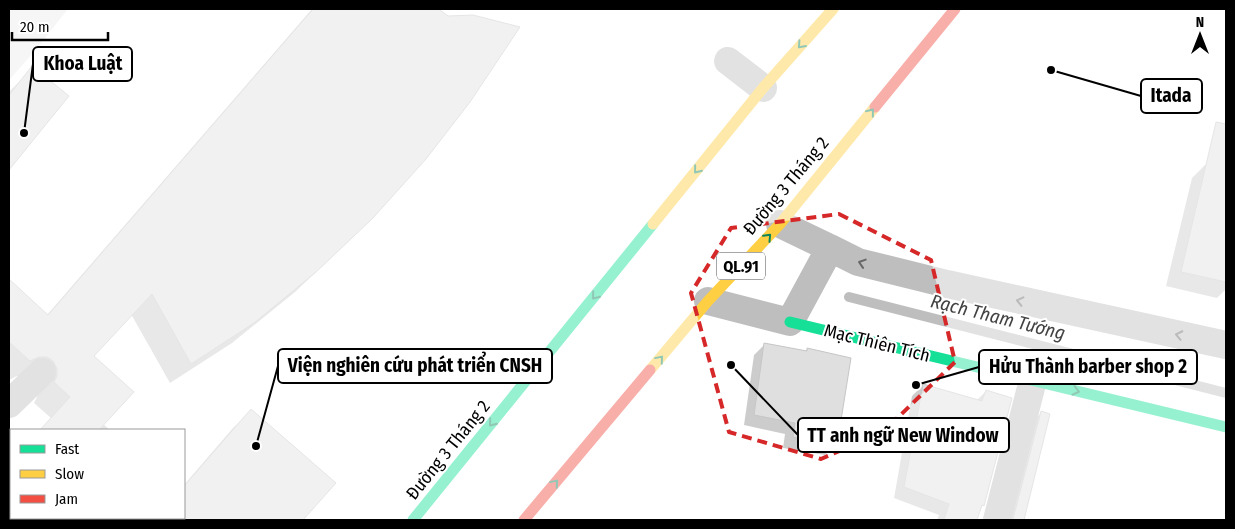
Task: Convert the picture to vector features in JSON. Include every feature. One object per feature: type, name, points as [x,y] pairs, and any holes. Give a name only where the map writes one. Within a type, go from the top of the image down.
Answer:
[{"type":"main road","name":"Đường 3 Tháng 2","points":[[414,520],[763,88],[833,9]]},
{"type":"main road","name":"Đường 3 Tháng 2","points":[[524,520],[708,301],[780,224],[956,9]]},
{"type":"main road","name":"Mạc Thiên Tích","points":[[790,322],[1226,427]]},
{"type":"street","points":[[728,61],[763,88]]},
{"type":"street","points":[[780,224],[858,262],[947,284],[1226,345]]},
{"type":"street","points":[[790,322],[830,248]]},
{"type":"street","name":"Mạc Thiên Tích","points":[[708,301],[790,322]]},
{"type":"street","points":[[9,404],[42,372]]},
{"type":"street","points":[[997,520],[1032,380]]},
{"type":"highlighted area","points":[[839,214],[931,260],[955,362],[883,432],[821,459],[729,432],[691,293],[731,228]]},
{"type":"shaded area","points":[[9,9],[68,9],[9,80]]},
{"type":"building","points":[[313,9],[439,9],[448,16],[473,15],[520,27],[470,102],[426,159],[373,218],[316,272],[254,323],[191,364],[152,294],[94,356],[134,392],[100,429],[41,429],[70,397],[54,382],[57,376],[57,369],[53,361],[47,357],[39,357],[30,361],[9,342],[9,279],[48,315]]},
{"type":"building","points":[[32,66],[69,96],[9,170],[9,95]]},
{"type":"building","points":[[1216,122],[1226,124],[1226,282],[1181,272]]},
{"type":"building","points":[[764,343],[807,351],[807,348],[851,358],[837,445],[793,437],[795,423],[754,415]]},
{"type":"building","points":[[923,384],[982,401],[986,390],[1012,398],[984,506],[982,505],[977,520],[944,520],[949,504],[904,487]]},
{"type":"building","points":[[251,409],[336,483],[303,520],[184,520],[185,485]]},
{"type":"building","points":[[1041,411],[1050,414],[1024,520],[1016,520],[1013,519]]},
{"type":"waterway","name":"Rạch Tham Tướng","points":[[849,297],[1226,393]]},
{"type":"traffic: fast","points":[[413,520],[653,224]]},
{"type":"traffic: fast","points":[[790,322],[1226,427]]},
{"type":"traffic: slow","points":[[653,224],[763,88],[833,9]]},
{"type":"traffic: slow","points":[[650,370],[708,301],[780,224],[875,107]]},
{"type":"traffic: jam","points":[[875,107],[955,9]]},
{"type":"traffic: jam","points":[[524,520],[650,370]]},
{"type":"place","name":"Itada","points":[[1051,70]]},
{"type":"place","name":"Khoa Luật","points":[[24,133]]},
{"type":"place","name":"TT anh ngữ New Window","points":[[731,365]]},
{"type":"place","name":"Hửu Thành barber shop 2","points":[[916,385]]},
{"type":"place","name":"Viện nghiên cứu phát triển CNSH","points":[[256,446]]}]
